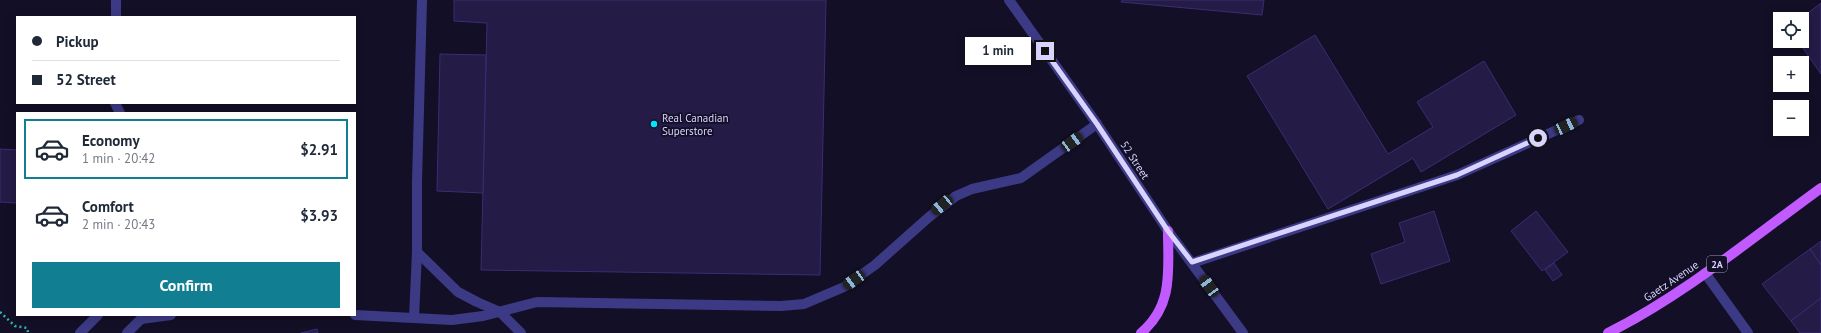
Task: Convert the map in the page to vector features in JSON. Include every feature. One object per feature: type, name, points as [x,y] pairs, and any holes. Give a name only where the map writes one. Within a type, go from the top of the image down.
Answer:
[{"type":"main road","name":"Gaetz Avenue","points":[[1608,333],[1628,323],[1705,273],[1821,188]]},
{"type":"main road","points":[[1141,333],[1152,323],[1158,314],[1166,295],[1168,281],[1168,231]]},
{"type":"street","points":[[116,0],[116,16]]},
{"type":"street","points":[[414,318],[417,252],[417,182],[422,0]]},
{"type":"street","name":"52 Street","points":[[1009,0],[1097,124],[1168,231],[1243,333]]},
{"type":"street","points":[[1192,262],[1457,175],[1579,120]]},
{"type":"street","points":[[356,315],[452,320],[468,319],[537,302],[781,306],[804,304],[844,287],[875,265],[929,216],[956,196],[972,189],[1022,178],[1097,124]]},
{"type":"street","points":[[417,252],[458,292],[500,312],[521,333]]},
{"type":"street","points":[[1705,273],[1748,333]]},
{"type":"street","points":[[500,312],[513,333]]},
{"type":"street","points":[[80,333],[97,316]]},
{"type":"street","points":[[127,333],[143,317],[157,316]]},
{"type":"path","points":[[0,312],[15,326],[27,328],[28,332]]},
{"type":"building","name":"Real Canadian Superstore","points":[[454,0],[826,0],[820,275],[481,270],[487,23],[454,21]]},
{"type":"building","points":[[1122,0],[1264,0],[1262,15],[1121,2]]},
{"type":"building","points":[[1821,3],[1821,74],[1803,48],[1809,48],[1809,12]]},
{"type":"building","points":[[1315,35],[1388,154],[1433,127],[1417,102],[1484,61],[1516,115],[1421,172],[1413,158],[1328,209],[1247,76]]},
{"type":"building","points":[[440,54],[486,55],[483,193],[437,191]]},
{"type":"building","points":[[0,149],[16,150],[16,203],[0,202]]},
{"type":"building","points":[[1434,211],[1450,261],[1381,284],[1371,254],[1405,242],[1399,223]]},
{"type":"building","points":[[1536,211],[1568,252],[1542,271],[1511,231]]},
{"type":"building","points":[[1821,241],[1821,265],[1810,249]]},
{"type":"building","points":[[1810,249],[1821,265],[1821,298],[1791,321],[1762,284]]},
{"type":"building","points":[[1554,263],[1562,275],[1553,281],[1545,270]]},
{"type":"building","points":[[1821,298],[1821,333],[1800,333],[1791,321]]},
{"type":"building","points":[[317,329],[318,333],[301,333]]},
{"type":"place","name":"Real Canadian Superstore","points":[[654,124]]},
{"type":"route","points":[[1045,51],[1097,124],[1168,231],[1192,262],[1457,175],[1538,138]]}]
